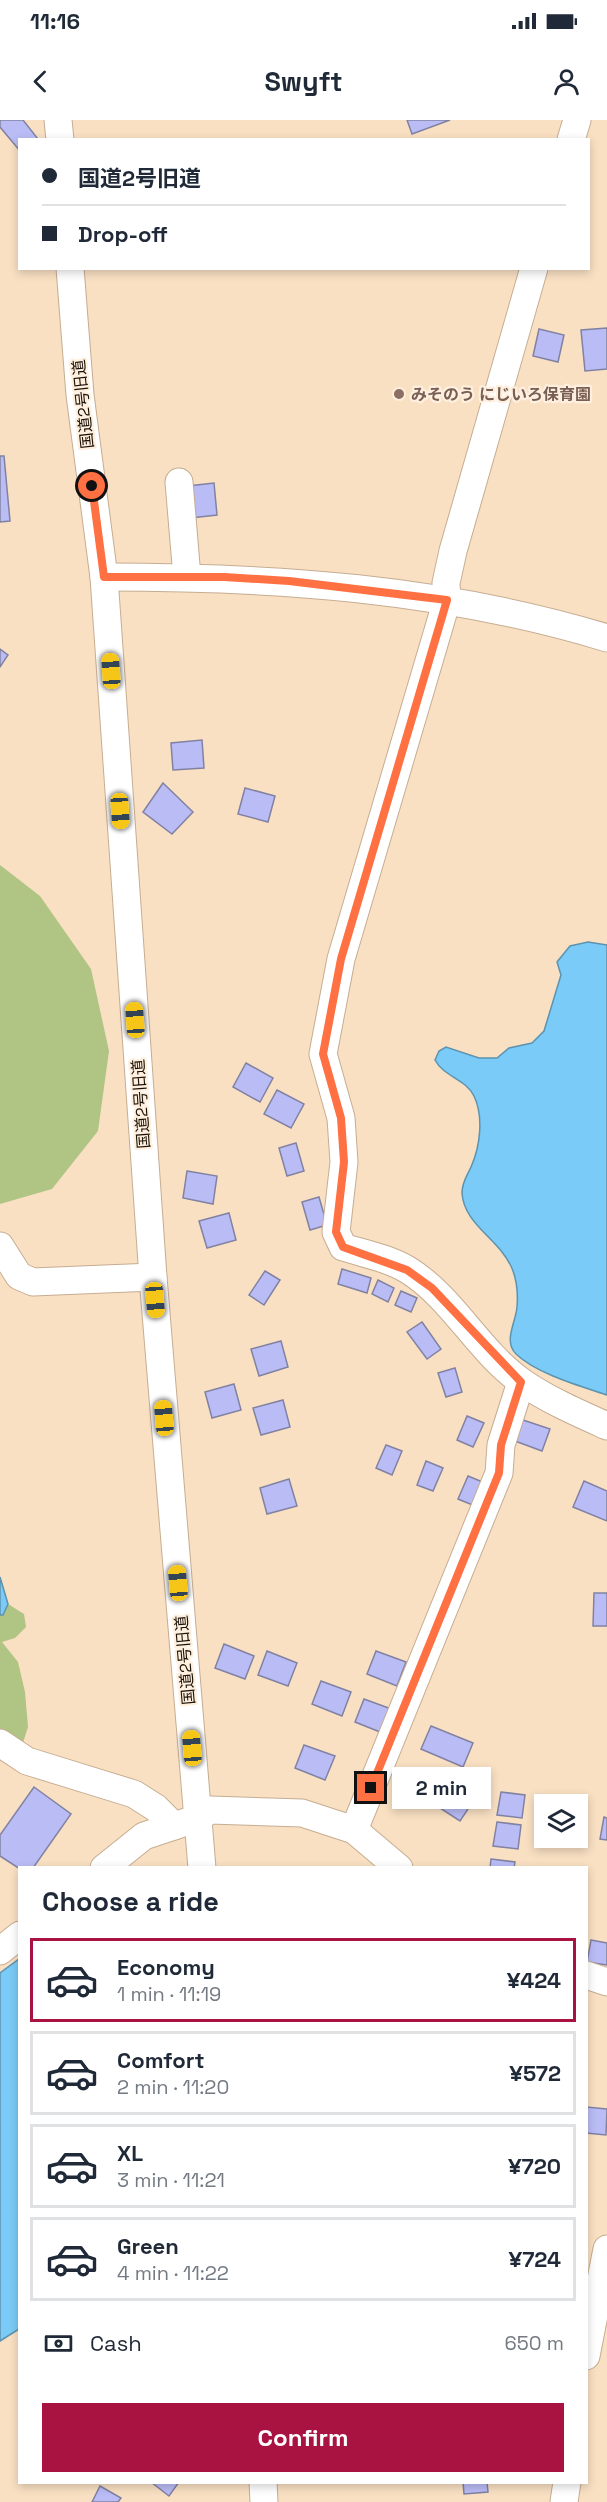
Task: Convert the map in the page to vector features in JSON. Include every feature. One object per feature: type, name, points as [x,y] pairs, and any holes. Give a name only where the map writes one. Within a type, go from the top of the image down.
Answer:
[{"type":"street","points":[[58,120],[60,138]]},
{"type":"street","points":[[572,138],[577,120]]},
{"type":"street","name":"国道2号旧道","points":[[70,270],[80,395],[104,577],[153,1277],[186,1822],[201,1866]]},
{"type":"street","points":[[533,270],[453,551],[446,583],[447,600],[341,959],[323,1054],[341,1118],[344,1162],[336,1232],[343,1247],[407,1270],[432,1288],[521,1382],[560,1404],[607,1426]]},
{"type":"street","points":[[178,482],[187,577]]},
{"type":"street","points":[[104,577],[289,581],[447,600],[607,638]]},
{"type":"street","points":[[0,1246],[19,1276],[33,1282],[153,1277]]},
{"type":"street","points":[[354,1830],[499,1473],[501,1445],[521,1382]]},
{"type":"street","points":[[0,1743],[27,1761],[134,1794],[156,1808],[186,1822]]},
{"type":"street","points":[[106,1866],[144,1836],[186,1822],[210,1810],[302,1813],[354,1830],[397,1866]]},
{"type":"street","points":[[0,1951],[18,1937]]},
{"type":"street","points":[[588,1976],[607,1982]]},
{"type":"street","points":[[588,2346],[607,2249]]},
{"type":"street","points":[[262,2484],[264,2502]]},
{"type":"green space","points":[[0,865],[40,896],[91,969],[109,1051],[98,1131],[52,1189],[0,1204]]},
{"type":"green space","points":[[8,1604],[24,1614],[26,1627],[15,1638],[2,1642],[18,1662],[25,1692],[28,1727],[21,1749],[0,1736],[0,1615],[3,1614]]},
{"type":"water","points":[[588,942],[607,945],[607,1395],[535,1368],[512,1349],[510,1337],[517,1302],[514,1275],[501,1250],[469,1215],[462,1193],[479,1141],[480,1122],[477,1104],[470,1090],[439,1066],[435,1060],[439,1051],[446,1047],[479,1058],[497,1058],[509,1048],[532,1043],[544,1031],[561,975],[557,962],[570,946]]},
{"type":"water","points":[[0,1577],[8,1604],[3,1615],[0,1615]]},
{"type":"water","points":[[18,1960],[18,2330],[0,2341],[0,1973]]},
{"type":"building","points":[[0,120],[23,120],[37,138],[18,138],[18,149],[0,127]]},
{"type":"building","points":[[407,120],[450,120],[412,134]]},
{"type":"building","points":[[607,328],[607,369],[585,371],[581,330]]},
{"type":"building","points":[[539,329],[564,335],[558,362],[533,356]]},
{"type":"building","points":[[0,456],[4,456],[10,521],[0,522]]},
{"type":"building","points":[[214,483],[217,515],[191,518],[188,486]]},
{"type":"building","points":[[0,649],[8,655],[0,667]]},
{"type":"building","points":[[202,740],[204,768],[173,770],[171,743]]},
{"type":"building","points":[[163,783],[193,812],[172,834],[143,812]]},
{"type":"building","points":[[245,788],[275,796],[268,822],[238,814]]},
{"type":"building","points":[[246,1063],[273,1078],[260,1102],[233,1087]]},
{"type":"building","points":[[277,1090],[304,1104],[291,1128],[264,1114]]},
{"type":"building","points":[[296,1143],[304,1171],[287,1176],[279,1148]]},
{"type":"building","points":[[187,1171],[217,1176],[213,1204],[183,1198]]},
{"type":"building","points":[[319,1197],[327,1225],[310,1230],[302,1202]]},
{"type":"building","points":[[229,1213],[236,1240],[207,1248],[199,1221]]},
{"type":"building","points":[[342,1269],[371,1278],[367,1293],[338,1284]]},
{"type":"building","points":[[265,1271],[280,1280],[264,1305],[249,1295]]},
{"type":"building","points":[[378,1280],[394,1288],[388,1302],[372,1294]]},
{"type":"building","points":[[401,1291],[417,1298],[411,1312],[395,1305]]},
{"type":"building","points":[[422,1322],[441,1349],[427,1359],[407,1332]]},
{"type":"building","points":[[281,1341],[288,1367],[259,1376],[251,1349]]},
{"type":"building","points":[[455,1368],[462,1392],[446,1397],[438,1373]]},
{"type":"building","points":[[234,1384],[241,1410],[212,1418],[205,1392]]},
{"type":"building","points":[[283,1400],[290,1427],[261,1435],[253,1408]]},
{"type":"building","points":[[467,1416],[484,1423],[473,1447],[457,1440]]},
{"type":"building","points":[[523,1420],[550,1429],[542,1451],[515,1441]]},
{"type":"building","points":[[386,1445],[402,1451],[392,1475],[376,1468]]},
{"type":"building","points":[[426,1461],[443,1468],[433,1491],[417,1485]]},
{"type":"building","points":[[468,1476],[485,1483],[475,1506],[458,1499]]},
{"type":"building","points":[[289,1479],[297,1506],[267,1514],[260,1488]]},
{"type":"building","points":[[584,1481],[607,1491],[607,1521],[573,1507]]},
{"type":"building","points":[[594,1593],[607,1593],[607,1626],[593,1626]]},
{"type":"building","points":[[224,1644],[254,1656],[245,1679],[215,1668]]},
{"type":"building","points":[[267,1651],[297,1663],[288,1686],[258,1675]]},
{"type":"building","points":[[376,1651],[406,1662],[397,1686],[367,1674]]},
{"type":"building","points":[[321,1681],[351,1692],[342,1716],[312,1704]]},
{"type":"building","points":[[364,1699],[394,1710],[385,1734],[355,1722]]},
{"type":"building","points":[[431,1726],[473,1743],[463,1767],[421,1749]]},
{"type":"building","points":[[304,1745],[335,1756],[325,1780],[295,1768]]},
{"type":"building","points":[[436,1776],[474,1800],[460,1821],[423,1797]]},
{"type":"building","points":[[34,1787],[71,1814],[34,1866],[18,1868],[0,1856],[0,1835]]},
{"type":"building","points":[[501,1792],[525,1795],[522,1818],[497,1815]]},
{"type":"building","points":[[604,1817],[607,1818],[607,1840],[600,1839]]},
{"type":"building","points":[[497,1822],[521,1825],[518,1849],[493,1846]]},
{"type":"building","points":[[491,1859],[515,1862],[514,1866],[490,1866]]},
{"type":"building","points":[[591,1940],[607,1943],[607,1965],[588,1962]]},
{"type":"building","points":[[588,2107],[607,2109],[606,2135],[588,2133]]},
{"type":"building","points":[[154,2484],[178,2484],[169,2496]]},
{"type":"building","points":[[463,2484],[487,2484],[488,2492],[464,2494]]},
{"type":"building","points":[[100,2486],[121,2498],[118,2502],[92,2502]]},
{"type":"place","name":"みそのう にじいろ保育園","points":[[399,394]]},
{"type":"route","points":[[92,486],[104,577],[224,577],[289,581],[364,588],[447,600],[341,959],[323,1054],[341,1118],[344,1162],[336,1232],[343,1247],[381,1258],[407,1270],[432,1288],[483,1345],[521,1382],[501,1445],[499,1473],[371,1788]]}]
